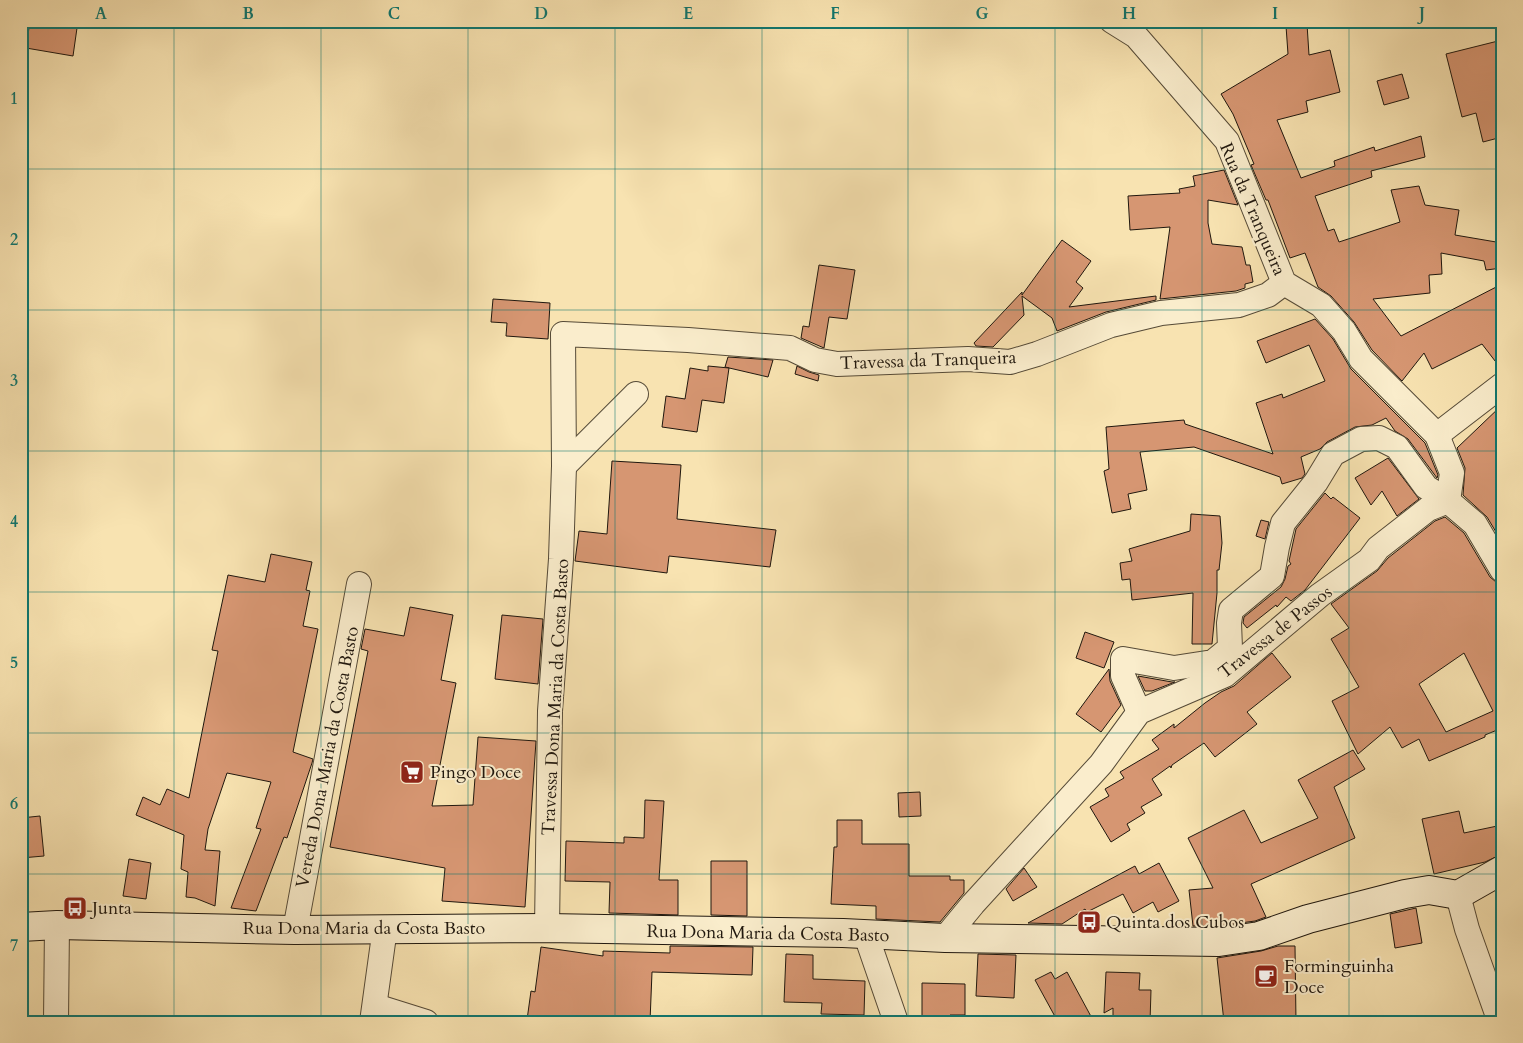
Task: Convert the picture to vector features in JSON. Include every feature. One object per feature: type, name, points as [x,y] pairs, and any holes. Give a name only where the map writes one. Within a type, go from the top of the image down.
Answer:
[{"type":"street","name":"Rua da Tranqueira","points":[[1112,21],[1136,36],[1227,141],[1284,283],[1320,305],[1344,331],[1362,359],[1438,435]]},
{"type":"street","name":"Travessa da Tranqueira","points":[[563,334],[688,340],[790,348],[815,360],[837,364],[968,359],[1010,362],[1037,354],[1111,325],[1161,314],[1239,305],[1268,295],[1284,283]]},
{"type":"street","name":"Travessa Dona Maria da Costa Basto","points":[[547,928],[550,712],[561,559],[564,466],[563,334]]},
{"type":"street","points":[[1448,501],[1452,474],[1438,435],[1502,385]]},
{"type":"street","points":[[564,466],[636,394]]},
{"type":"street","points":[[946,938],[973,904],[1101,764],[1139,712],[1123,676],[1123,659],[1174,668],[1213,662],[1230,648],[1229,623],[1231,610],[1272,576],[1283,523],[1316,482],[1333,454],[1361,438],[1379,438],[1397,447],[1426,487],[1448,501],[1475,524],[1502,570]]},
{"type":"street","name":"Travessa de Passos","points":[[1139,712],[1225,675],[1320,596],[1369,560],[1378,548],[1428,509],[1448,501]]},
{"type":"street","name":"Vereda Dona Maria da Costa Basto","points":[[295,930],[359,584]]},
{"type":"street","points":[[1500,1022],[1458,895],[1502,870]]},
{"type":"street","name":"Rua Dona Maria da Costa Basto","points":[[21,927],[57,925],[295,930],[547,928],[946,938],[1219,942],[1259,936],[1308,919],[1404,894],[1429,890],[1458,895]]},
{"type":"street","points":[[56,1022],[57,925]]},
{"type":"street","points":[[385,928],[374,1014],[426,1022]]},
{"type":"street","points":[[866,935],[896,1022]]},
{"type":"building","points":[[30,21],[78,21],[73,56],[26,48]]},
{"type":"building","points":[[1307,24],[1309,55],[1330,50],[1340,92],[1306,101],[1308,112],[1277,120],[1301,178],[1335,166],[1334,161],[1374,147],[1375,151],[1421,136],[1425,157],[1371,171],[1372,177],[1315,196],[1328,231],[1334,229],[1339,242],[1400,222],[1391,190],[1419,186],[1425,205],[1459,210],[1455,235],[1502,243],[1502,268],[1486,270],[1484,261],[1441,253],[1442,274],[1429,275],[1430,293],[1373,299],[1401,336],[1502,284],[1502,370],[1482,344],[1432,369],[1424,353],[1402,381],[1372,350],[1354,322],[1331,296],[1318,287],[1305,253],[1290,258],[1268,200],[1266,200],[1251,165],[1254,164],[1233,114],[1221,94],[1288,54],[1286,26]]},
{"type":"building","points":[[1502,40],[1502,137],[1483,142],[1476,113],[1462,117],[1446,54]]},
{"type":"building","points":[[1402,74],[1409,98],[1384,105],[1377,81]]},
{"type":"building","points":[[1224,170],[1238,205],[1208,200],[1208,223],[1212,244],[1242,247],[1246,265],[1250,265],[1253,282],[1245,284],[1245,288],[1236,291],[1160,299],[1170,227],[1130,230],[1128,196],[1180,193],[1179,189],[1195,186],[1193,176]]},
{"type":"building","points":[[1062,240],[1091,261],[1076,282],[1083,288],[1069,307],[1156,296],[1156,300],[1106,312],[1057,331],[1052,318],[1022,296],[1024,315],[993,347],[976,346],[974,343],[1022,292],[1022,295]]},
{"type":"building","points":[[819,265],[855,270],[847,319],[829,317],[824,348],[801,338],[803,326],[809,327]]},
{"type":"building","points":[[493,299],[550,303],[548,339],[506,336],[507,323],[491,322]]},
{"type":"building","points":[[1315,319],[1333,339],[1351,369],[1425,443],[1438,475],[1437,478],[1408,439],[1395,431],[1386,418],[1372,425],[1355,427],[1327,442],[1320,449],[1301,457],[1305,474],[1302,478],[1282,484],[1280,477],[1194,447],[1140,452],[1147,490],[1128,494],[1131,509],[1112,513],[1104,471],[1109,469],[1106,427],[1184,420],[1185,424],[1273,454],[1256,403],[1282,394],[1283,398],[1325,381],[1309,345],[1266,363],[1257,341]]},
{"type":"building","points":[[728,357],[773,360],[768,377],[725,367]]},
{"type":"building","points":[[708,366],[729,368],[724,403],[702,400],[697,432],[662,427],[666,396],[685,399],[690,368],[708,371]]},
{"type":"building","points":[[797,366],[819,375],[818,381],[795,374]]},
{"type":"building","points":[[1502,405],[1502,542],[1487,517],[1463,495],[1465,468],[1457,448]]},
{"type":"building","points":[[1388,458],[1419,499],[1397,516],[1382,491],[1371,505],[1355,478]]},
{"type":"building","points":[[612,461],[681,465],[677,519],[776,530],[770,567],[669,556],[667,573],[575,561],[579,531],[607,534]]},
{"type":"building","points":[[1325,493],[1360,518],[1305,590],[1291,601],[1286,597],[1277,607],[1276,605],[1247,628],[1243,623],[1244,617],[1281,587],[1288,566],[1291,564],[1289,561],[1296,529]]},
{"type":"building","points":[[1191,514],[1220,516],[1222,543],[1219,570],[1217,570],[1217,593],[1212,644],[1192,644],[1193,593],[1132,600],[1130,579],[1122,580],[1120,563],[1132,561],[1129,549],[1190,531]]},
{"type":"building","points":[[1445,517],[1464,533],[1490,577],[1502,584],[1502,728],[1429,761],[1419,739],[1402,748],[1390,727],[1358,754],[1332,701],[1359,687],[1331,639],[1349,628],[1331,604],[1377,571],[1388,558],[1435,521]],"holes":[[[1464,653],[1493,711],[1446,732],[1419,684]]]},
{"type":"building","points":[[1261,520],[1269,522],[1265,539],[1256,536]]},
{"type":"building","points":[[271,554],[312,562],[306,590],[310,591],[303,626],[318,629],[293,752],[313,759],[287,838],[284,837],[256,911],[231,908],[261,829],[256,828],[271,782],[227,773],[208,829],[205,850],[220,851],[215,906],[195,898],[186,897],[188,872],[181,869],[184,835],[136,815],[143,797],[160,805],[167,789],[189,798],[218,651],[212,650],[228,575],[265,582]]},
{"type":"building","points":[[410,607],[453,615],[441,680],[456,683],[432,806],[473,805],[478,737],[536,741],[525,907],[442,901],[445,868],[330,847],[368,651],[361,649],[365,629],[404,636]]},
{"type":"building","points":[[502,615],[543,619],[538,684],[495,679]]},
{"type":"building","points":[[1085,632],[1114,642],[1104,668],[1076,658]]},
{"type":"building","points":[[1272,653],[1291,677],[1247,712],[1257,724],[1215,757],[1204,743],[1172,765],[1171,768],[1170,766],[1152,779],[1162,795],[1141,807],[1145,813],[1127,824],[1130,830],[1111,842],[1090,807],[1109,796],[1105,789],[1124,778],[1120,772],[1159,749],[1152,740],[1174,724],[1174,728],[1221,692],[1234,686]]},
{"type":"building","points":[[1109,669],[1110,681],[1121,705],[1101,732],[1076,714]]},
{"type":"building","points":[[1138,676],[1175,682],[1152,691],[1145,691]]},
{"type":"building","points":[[1353,750],[1365,769],[1334,787],[1355,838],[1251,884],[1266,917],[1255,921],[1218,926],[1193,926],[1189,890],[1213,888],[1188,838],[1244,810],[1261,843],[1318,818],[1298,780]]},
{"type":"building","points":[[920,792],[921,816],[899,817],[898,793]]},
{"type":"building","points":[[645,800],[664,801],[659,880],[678,880],[678,915],[609,913],[610,882],[565,881],[566,841],[624,843],[624,837],[644,838]]},
{"type":"building","points":[[1459,811],[1464,833],[1502,825],[1502,854],[1485,862],[1434,874],[1422,819]]},
{"type":"building","points":[[40,816],[44,856],[21,858],[21,818]]},
{"type":"building","points":[[837,820],[862,820],[862,844],[909,844],[909,876],[950,876],[950,880],[964,880],[964,893],[940,922],[876,919],[876,906],[831,904],[834,847],[837,847]]},
{"type":"building","points":[[129,859],[151,863],[146,899],[123,896]]},
{"type":"building","points":[[711,861],[747,861],[747,916],[711,915]]},
{"type":"building","points":[[1159,863],[1179,901],[1158,912],[1153,902],[1133,913],[1123,894],[1087,912],[1085,909],[1062,924],[1028,923],[1135,866],[1139,874]]},
{"type":"building","points":[[1024,868],[1037,887],[1013,901],[1006,889]]},
{"type":"building","points":[[1416,908],[1422,943],[1395,948],[1390,914]]},
{"type":"building","points":[[670,946],[753,947],[752,975],[652,972],[650,1022],[542,1022],[527,1020],[531,991],[535,992],[541,947],[603,956],[603,951],[670,953]]},
{"type":"building","points":[[1278,946],[1295,946],[1296,1022],[1224,1022],[1217,958],[1261,951]]},
{"type":"building","points":[[786,954],[813,955],[813,979],[865,981],[864,1015],[821,1014],[822,1003],[784,1002]]},
{"type":"building","points":[[978,954],[1016,955],[1014,998],[976,996]]},
{"type":"building","points":[[1051,972],[1055,979],[1067,972],[1094,1022],[1058,1022],[1035,980]]},
{"type":"building","points":[[1106,972],[1140,973],[1139,990],[1151,990],[1150,1022],[1113,1022],[1113,1008],[1104,1013]]},
{"type":"building","points":[[922,983],[965,984],[965,1015],[950,1015],[950,1022],[922,1022]]},
{"type":"place","name":"Pingo Doce","points":[[412,772]]},
{"type":"place","name":"Junta","points":[[75,908]]},
{"type":"place","name":"Quinta dos Cubos","points":[[1089,922]]},
{"type":"place","name":"Forminguinha Doce","points":[[1266,976]]}]
